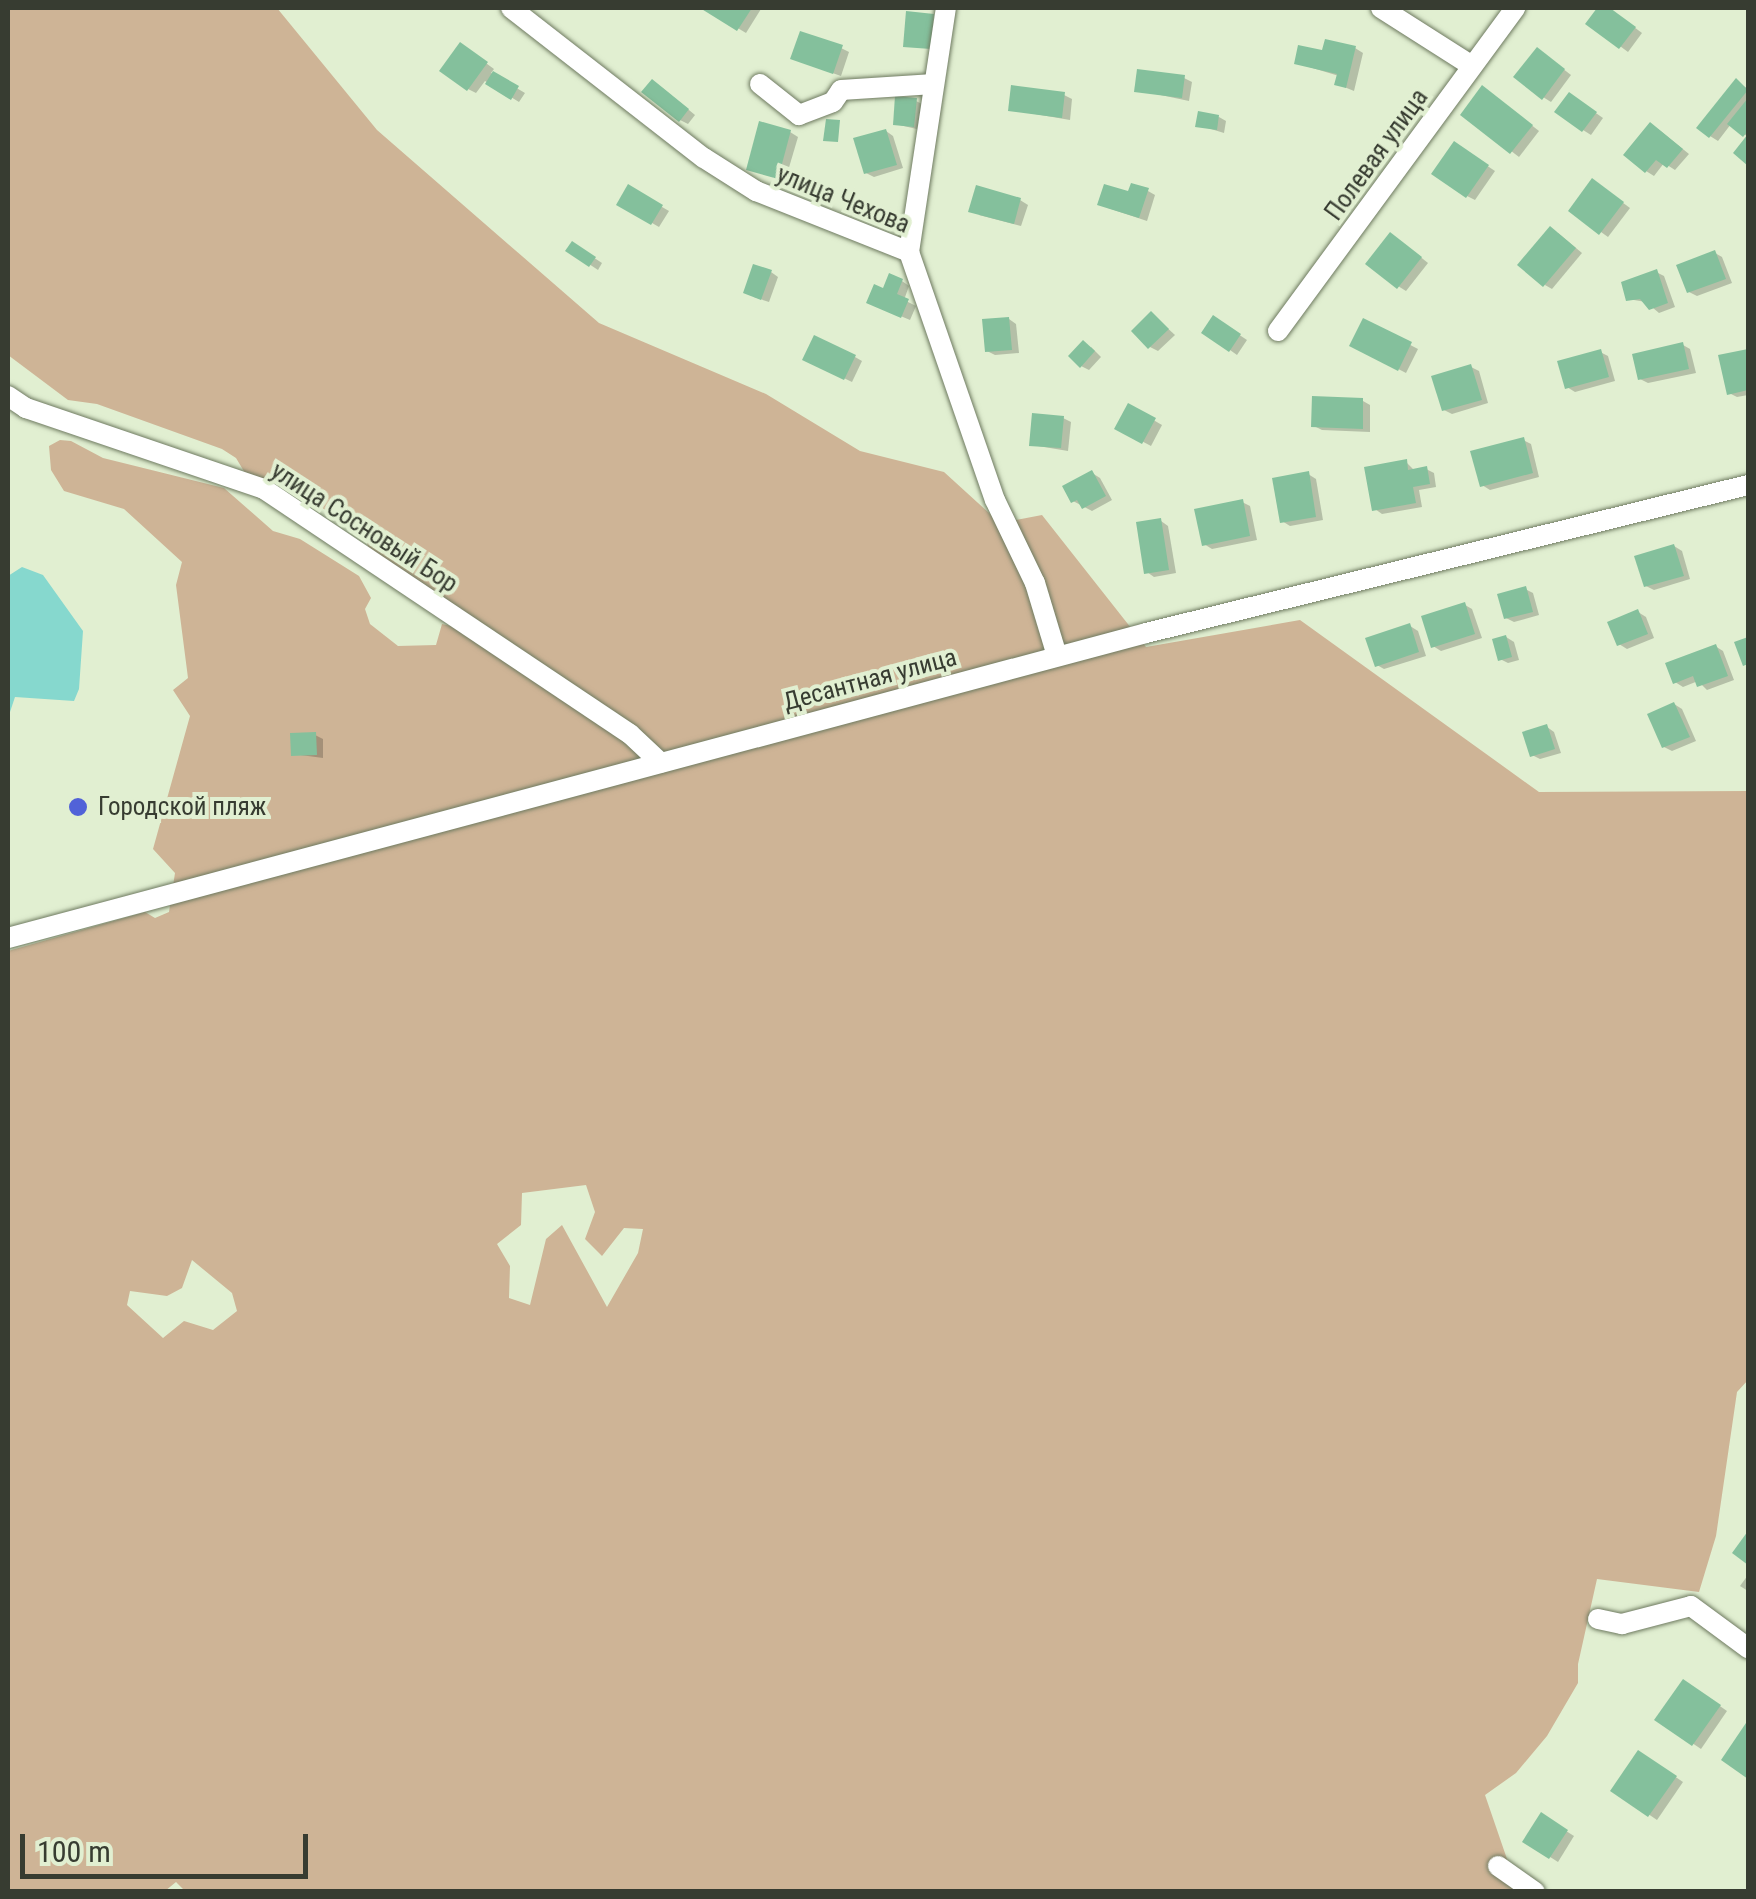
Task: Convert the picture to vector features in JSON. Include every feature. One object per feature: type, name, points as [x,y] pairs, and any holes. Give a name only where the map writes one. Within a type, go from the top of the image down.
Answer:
[{"type":"street","name":"улица Чехова","points":[[512,8],[704,158],[756,191],[909,252],[995,500],[1035,582],[1057,656]]},
{"type":"street","points":[[909,252],[946,8]]},
{"type":"street","points":[[1381,8],[1472,66]]},
{"type":"street","name":"Полевая улица","points":[[1278,331],[1515,8]]},
{"type":"street","points":[[760,84],[799,114],[832,102],[841,90],[934,84]]},
{"type":"street","name":"улица Сосновый Бор","points":[[8,396],[26,408],[264,489],[630,734],[661,763]]},
{"type":"street","name":"Десантная улица","points":[[8,938],[1057,656],[1748,485]]},
{"type":"street","points":[[1598,1619],[1622,1624],[1691,1606],[1748,1648]]},
{"type":"street","points":[[1498,1866],[1535,1892]]},
{"type":"shaded area","points":[[8,8],[277,8],[377,130],[599,323],[766,394],[860,451],[944,472],[1000,523],[1042,515],[1146,647],[1300,620],[1539,792],[1748,791],[1748,1380],[1737,1392],[1716,1536],[1699,1592],[1597,1579],[1578,1664],[1578,1683],[1547,1736],[1516,1773],[1485,1795],[1518,1891],[186,1892],[176,1882],[165,1891],[8,1892],[8,951],[145,912],[155,918],[169,912],[175,873],[153,849],[190,716],[173,690],[188,678],[176,585],[182,562],[124,509],[64,491],[51,470],[49,446],[60,440],[71,441],[103,458],[224,488],[273,531],[300,539],[359,576],[371,598],[365,609],[370,624],[398,646],[436,645],[442,624],[451,626],[375,565],[364,535],[290,487],[245,473],[236,458],[222,449],[97,404],[68,400],[8,355]],"holes":[[[586,1185],[595,1212],[585,1239],[602,1256],[624,1228],[643,1229],[638,1253],[607,1307],[562,1225],[546,1239],[530,1305],[509,1298],[510,1266],[497,1244],[521,1225],[522,1193]],[[192,1260],[232,1293],[237,1311],[213,1330],[184,1321],[163,1338],[127,1305],[130,1291],[167,1296],[182,1288]]]},
{"type":"water","points":[[22,567],[43,575],[83,631],[79,689],[74,701],[15,697],[8,718],[8,576]]},
{"type":"building","points":[[700,8],[752,8],[737,31]]},
{"type":"building","points":[[1597,8],[1610,8],[1636,27],[1619,49],[1585,24]]},
{"type":"building","points":[[906,11],[934,14],[931,49],[903,47]]},
{"type":"building","points":[[800,31],[843,45],[833,74],[790,59]]},
{"type":"building","points":[[1325,39],[1356,46],[1346,88],[1334,85],[1337,74],[1294,64],[1298,45],[1322,50]]},
{"type":"building","points":[[460,42],[488,62],[467,91],[439,71]]},
{"type":"building","points":[[1537,47],[1565,69],[1542,100],[1513,77]]},
{"type":"building","points":[[1137,69],[1185,75],[1182,98],[1134,92]]},
{"type":"building","points":[[493,71],[519,86],[511,100],[485,84]]},
{"type":"building","points":[[1736,78],[1748,90],[1709,138],[1696,128]]},
{"type":"building","points":[[652,79],[689,109],[679,122],[641,92]]},
{"type":"building","points":[[1011,85],[1065,92],[1062,118],[1008,111]]},
{"type":"building","points":[[1482,85],[1533,125],[1510,154],[1460,115]]},
{"type":"building","points":[[1569,92],[1597,112],[1582,132],[1554,112]]},
{"type":"building","points":[[895,96],[917,98],[914,127],[893,125]]},
{"type":"building","points":[[1748,98],[1748,131],[1743,137],[1727,124]]},
{"type":"building","points":[[1198,111],[1219,115],[1217,130],[1195,127]]},
{"type":"building","points":[[826,119],[840,120],[838,142],[823,141]]},
{"type":"building","points":[[759,121],[791,130],[778,179],[746,170]]},
{"type":"building","points":[[1650,122],[1683,149],[1667,168],[1656,160],[1645,173],[1623,155]]},
{"type":"building","points":[[886,129],[897,165],[864,174],[853,138]]},
{"type":"building","points":[[1748,134],[1748,166],[1733,153]]},
{"type":"building","points":[[1454,141],[1489,165],[1466,198],[1431,174]]},
{"type":"building","points":[[1592,178],[1624,202],[1599,235],[1568,211]]},
{"type":"building","points":[[1131,183],[1149,188],[1139,218],[1097,205],[1104,184],[1128,191]]},
{"type":"building","points":[[628,184],[663,205],[651,225],[616,205]]},
{"type":"building","points":[[976,185],[1021,198],[1014,224],[968,212]]},
{"type":"building","points":[[1550,226],[1576,248],[1543,287],[1517,265]]},
{"type":"building","points":[[1390,232],[1422,257],[1397,289],[1365,264]]},
{"type":"building","points":[[572,241],[596,257],[589,267],[565,251]]},
{"type":"building","points":[[1715,250],[1726,279],[1687,293],[1676,265]]},
{"type":"building","points":[[753,264],[772,270],[761,300],[743,293]]},
{"type":"building","points":[[1657,269],[1668,303],[1649,310],[1640,299],[1626,301],[1621,282]]},
{"type":"building","points":[[889,273],[903,279],[897,294],[909,299],[901,318],[866,303],[874,284],[883,288]]},
{"type":"building","points":[[1151,311],[1169,329],[1148,349],[1131,331]]},
{"type":"building","points":[[1213,315],[1241,334],[1229,352],[1201,333]]},
{"type":"building","points":[[1009,317],[1012,350],[985,352],[982,319]]},
{"type":"building","points":[[1363,318],[1412,342],[1398,371],[1349,346]]},
{"type":"building","points":[[814,335],[856,355],[844,380],[802,360]]},
{"type":"building","points":[[1083,340],[1095,351],[1080,368],[1068,356]]},
{"type":"building","points":[[1683,342],[1689,369],[1638,380],[1632,354]]},
{"type":"building","points":[[1601,349],[1609,377],[1565,389],[1557,361]]},
{"type":"building","points":[[1748,349],[1748,390],[1727,395],[1718,355]]},
{"type":"building","points":[[1471,364],[1482,400],[1442,411],[1431,376]]},
{"type":"building","points":[[1312,396],[1363,398],[1363,429],[1311,427]]},
{"type":"building","points":[[1128,403],[1156,418],[1142,444],[1114,429]]},
{"type":"building","points":[[1032,413],[1064,416],[1061,448],[1029,446]]},
{"type":"building","points":[[1524,437],[1533,473],[1480,487],[1470,451]]},
{"type":"building","points":[[1407,459],[1408,470],[1427,466],[1430,484],[1413,487],[1416,503],[1372,511],[1364,467]]},
{"type":"building","points":[[1092,470],[1106,496],[1082,509],[1077,500],[1071,503],[1062,486]]},
{"type":"building","points":[[1309,471],[1316,517],[1280,523],[1272,478]]},
{"type":"building","points":[[1243,499],[1250,536],[1202,546],[1194,509]]},
{"type":"building","points":[[1161,518],[1169,570],[1144,574],[1136,522]]},
{"type":"building","points":[[1674,544],[1684,576],[1644,587],[1634,556]]},
{"type":"building","points":[[1526,586],[1533,612],[1504,619],[1497,594]]},
{"type":"building","points":[[1465,602],[1475,634],[1431,648],[1421,616]]},
{"type":"building","points":[[1638,609],[1648,634],[1617,646],[1607,622]]},
{"type":"building","points":[[1410,623],[1419,652],[1375,667],[1365,638]]},
{"type":"building","points":[[1506,635],[1512,657],[1498,661],[1492,639]]},
{"type":"building","points":[[1748,637],[1748,664],[1743,666],[1734,642]]},
{"type":"building","points":[[1716,644],[1728,676],[1697,687],[1693,676],[1673,684],[1665,663]]},
{"type":"building","points":[[1674,702],[1690,737],[1662,748],[1647,714]]},
{"type":"building","points":[[1547,724],[1555,749],[1530,757],[1522,732]]},
{"type":"building","points":[[316,732],[317,755],[291,756],[290,733]]},
{"type":"building","points":[[1748,1531],[1748,1565],[1732,1553]]},
{"type":"building","points":[[1683,1679],[1721,1705],[1692,1746],[1654,1720]]},
{"type":"building","points":[[1748,1720],[1748,1779],[1721,1760]]},
{"type":"building","points":[[1638,1750],[1677,1776],[1648,1817],[1610,1791]]},
{"type":"building","points":[[1541,1812],[1568,1830],[1549,1859],[1522,1842]]},
{"type":"place","name":"Городской пляж","points":[[78,807]]}]
